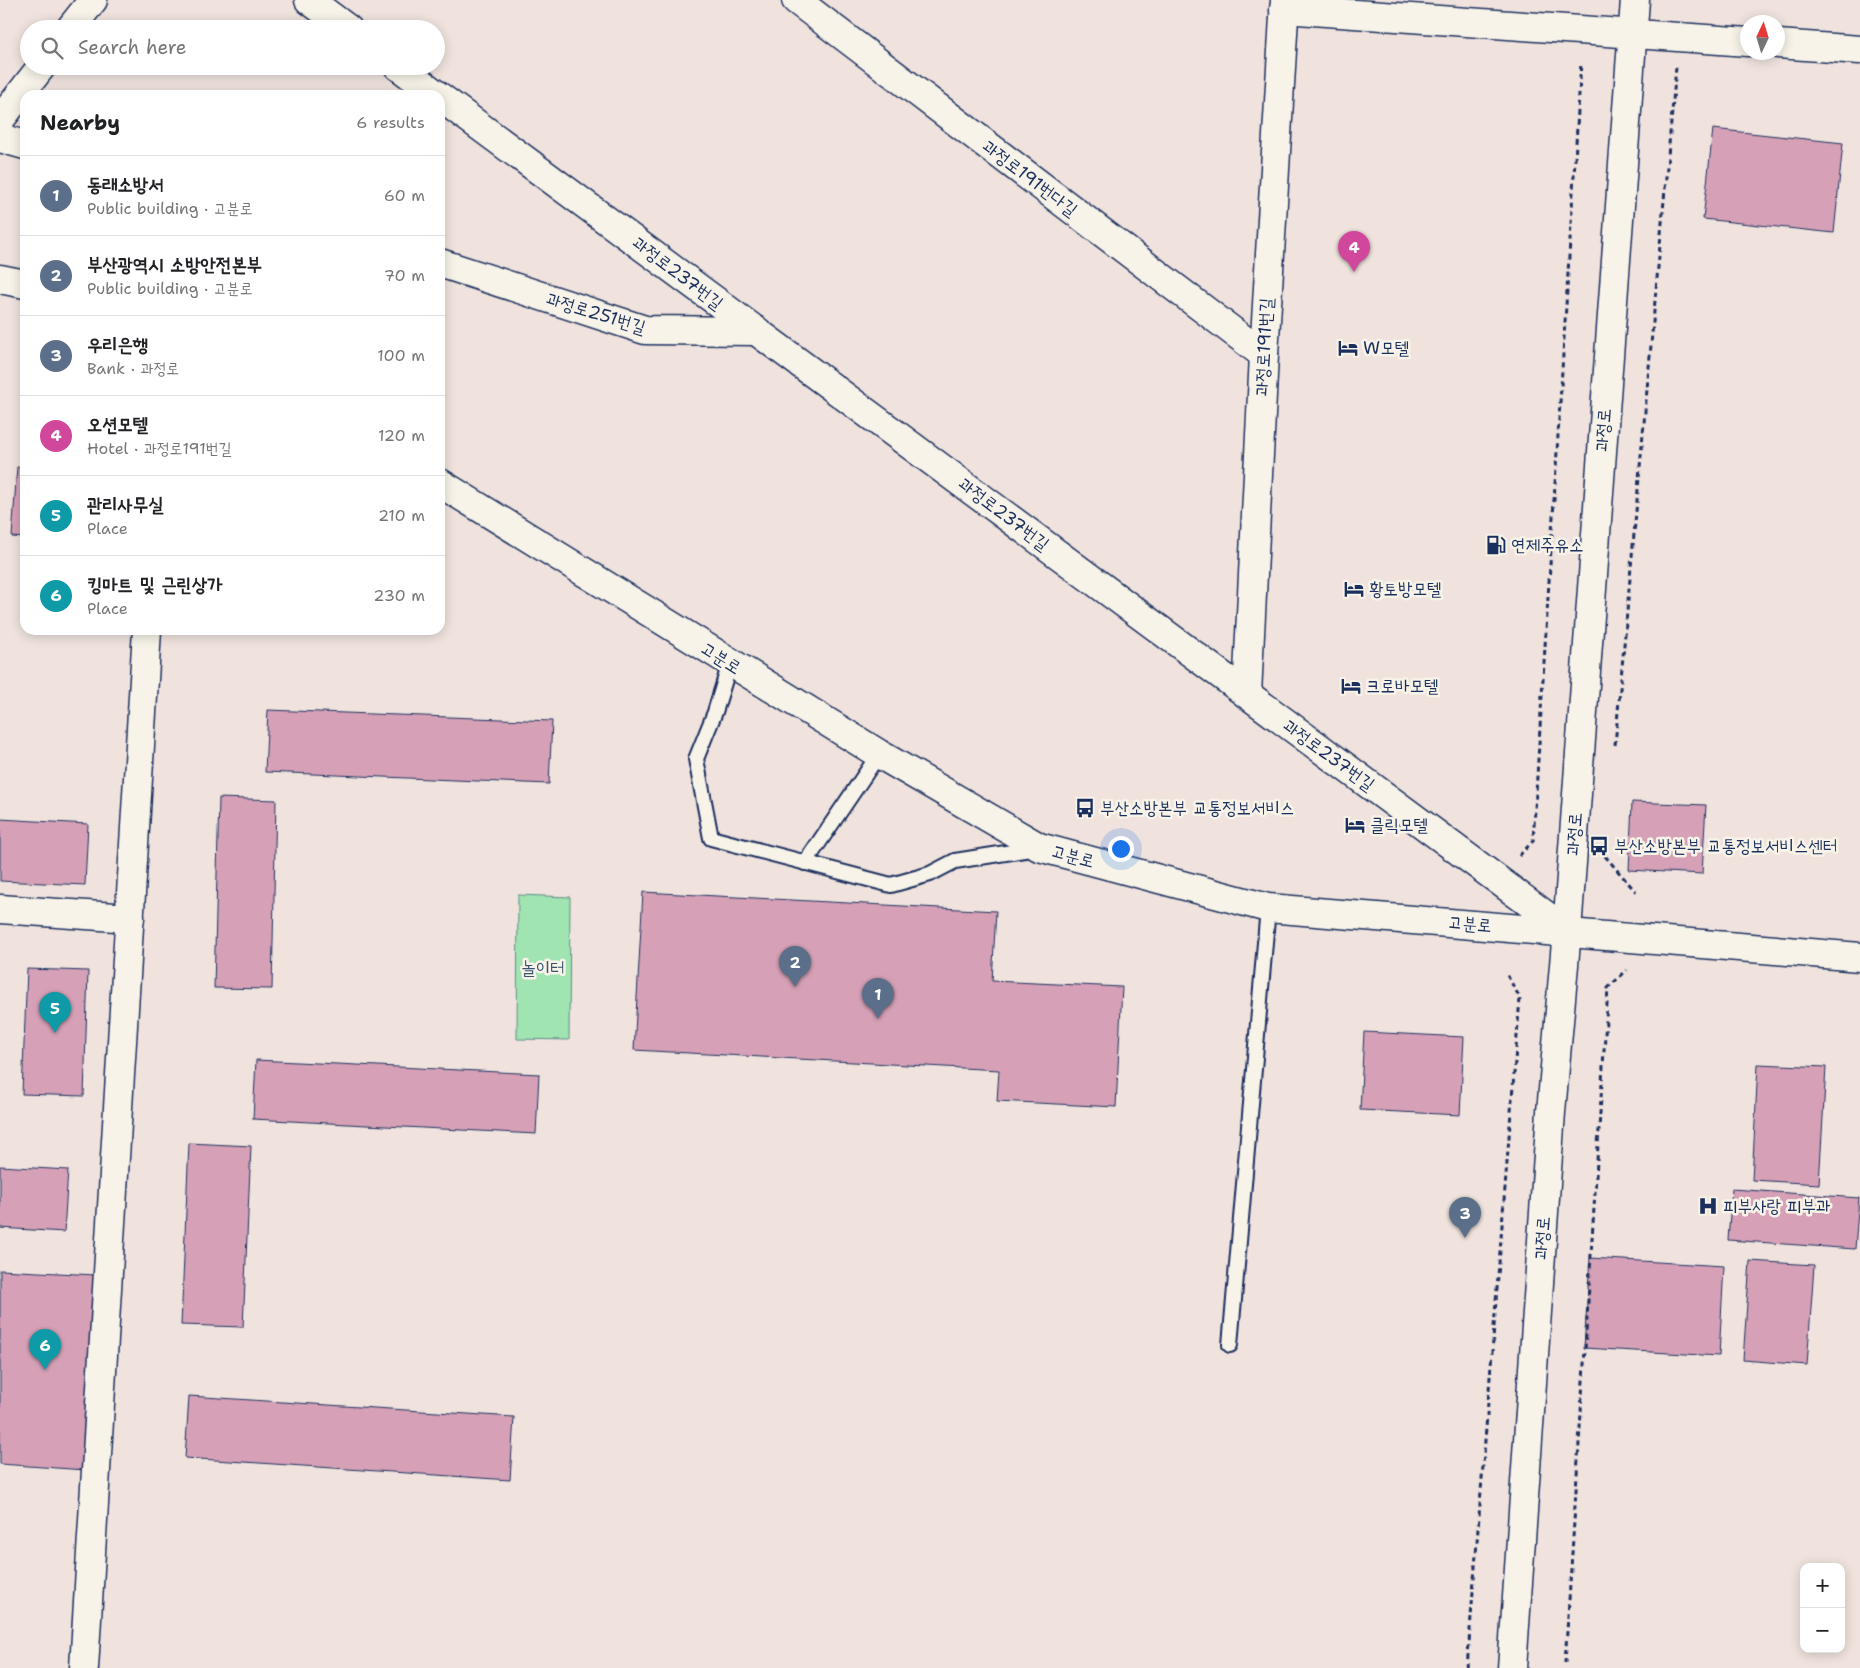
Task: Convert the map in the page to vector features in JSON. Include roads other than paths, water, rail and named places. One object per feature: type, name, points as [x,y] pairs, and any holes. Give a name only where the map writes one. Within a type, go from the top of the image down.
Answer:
[{"type":"street","points":[[77,20],[92,0]]},
{"type":"street","points":[[309,0],[336,20]]},
{"type":"street","name":"과정로191번다길","points":[[796,0],[1264,356]]},
{"type":"street","name":"과정로","points":[[1512,1668],[1551,1112],[1568,931],[1631,34],[1635,0]]},
{"type":"street","points":[[1284,5],[1740,41]]},
{"type":"street","name":"과정로191번길","points":[[1246,694],[1284,5]]},
{"type":"street","points":[[1785,45],[1860,50]]},
{"type":"street","points":[[23,90],[35,75]]},
{"type":"street","name":"과정로237번길","points":[[410,75],[431,90]]},
{"type":"street","points":[[0,120],[20,94]]},
{"type":"street","name":"과정로237번길","points":[[445,100],[1568,931]]},
{"type":"street","points":[[0,138],[20,144]]},
{"type":"street","name":"과정로251번길","points":[[445,265],[645,330],[756,331]]},
{"type":"street","points":[[0,279],[20,283]]},
{"type":"street","name":"고분로","points":[[445,486],[730,664],[879,754],[1039,847],[1268,908],[1568,931],[1860,957]]},
{"type":"street","points":[[84,1668],[147,635]]},
{"type":"street","points":[[0,909],[130,918]]},
{"type":"lane","points":[[730,664],[715,712],[696,759],[711,838],[891,885],[930,874],[955,861],[1039,847]]},
{"type":"lane","points":[[805,863],[879,754]]},
{"type":"lane","points":[[1230,1345],[1268,908]]},
{"type":"place","name":"오션모텔","points":[[1354,272]]},
{"type":"place","name":"W모텔","points":[[1348,348]]},
{"type":"place","name":"연제주유소","points":[[1496,545]]},
{"type":"place","name":"황토방모텔","points":[[1354,589]]},
{"type":"place","name":"크로바모텔","points":[[1351,686]]},
{"type":"place","name":"부산소방본부 교통정보서비스","points":[[1085,808]]},
{"type":"place","name":"클릭모텔","points":[[1355,825]]},
{"type":"place","name":"부산소방본부 교통정보서비스센터","points":[[1599,846]]},
{"type":"place","name":"부산광역시 소방안전본부","points":[[795,987]]},
{"type":"place","name":"동래소방서","points":[[878,1019]]},
{"type":"place","name":"관리사무실","points":[[55,1033]]},
{"type":"place","name":"피부사랑 피부과","points":[[1708,1206]]},
{"type":"place","name":"우리은행","points":[[1465,1238]]},
{"type":"place","name":"킹마트 및 근린상가","points":[[45,1370]]},
{"type":"park label","name":"놀이터","points":[[543,968]]}]
